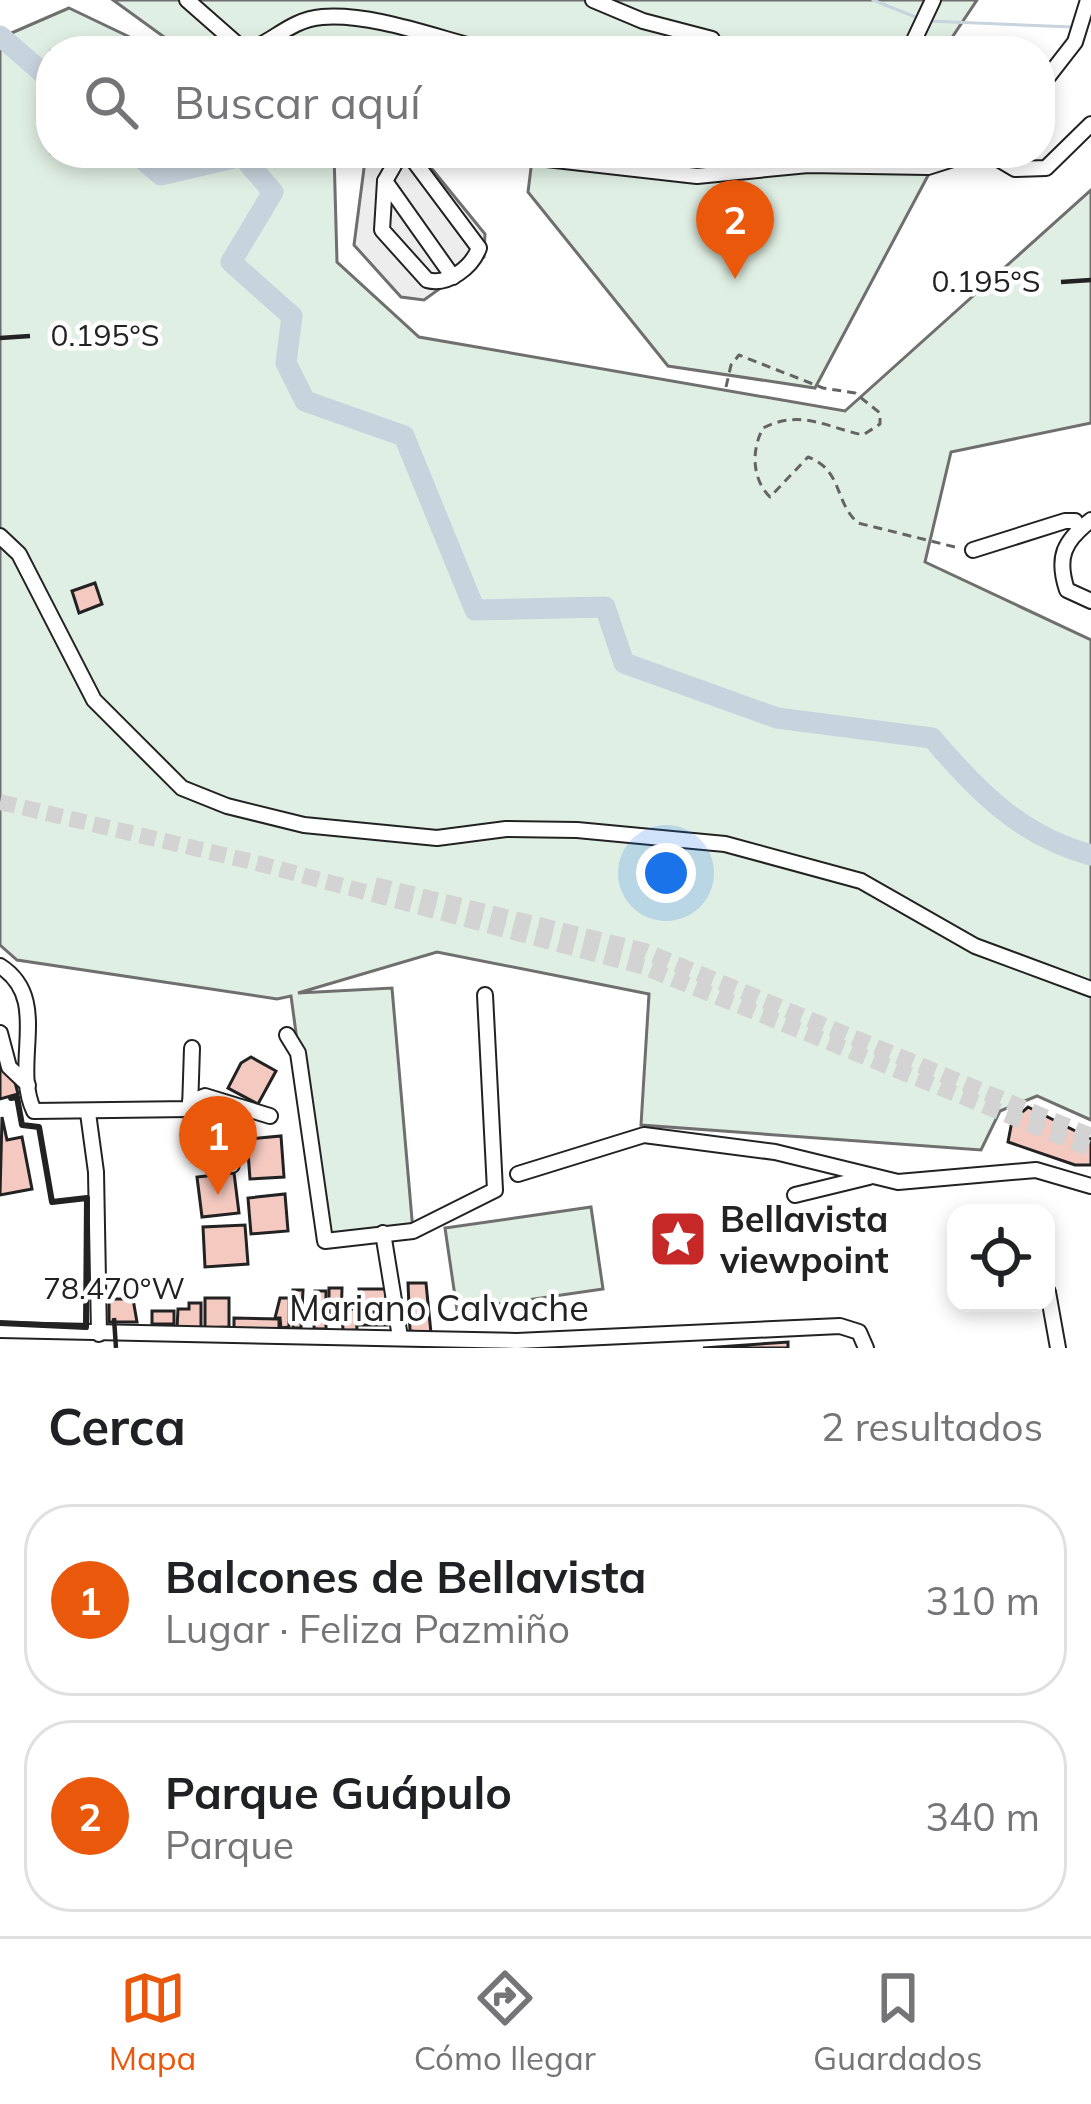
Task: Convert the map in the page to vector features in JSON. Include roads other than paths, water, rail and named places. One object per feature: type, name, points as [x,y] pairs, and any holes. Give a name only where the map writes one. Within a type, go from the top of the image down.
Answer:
[{"type":"street","points":[[187,0],[228,36]]},
{"type":"street","points":[[593,0],[657,26],[699,36]]},
{"type":"street","points":[[916,36],[933,0]]},
{"type":"street","points":[[1055,68],[1075,42],[1088,0]]},
{"type":"street","points":[[269,36],[286,25],[321,17],[425,36]]},
{"type":"street","points":[[1055,159],[1091,124]]},
{"type":"street","points":[[395,168],[385,182],[382,230],[427,280],[453,277],[479,248],[417,168]]},
{"type":"street","points":[[660,168],[697,176],[778,168]]},
{"type":"street","points":[[1013,168],[1046,168]]},
{"type":"street","points":[[385,182],[453,277]]},
{"type":"street","points":[[973,550],[1065,520],[1085,525]]},
{"type":"street","points":[[1085,525],[1066,539],[1060,568],[1067,590],[1091,602]]},
{"type":"street","points":[[0,536],[19,554],[94,700],[145,755],[197,794],[304,825],[437,838],[506,829],[553,829],[725,844],[861,881],[975,946],[1091,989]]},
{"type":"street","points":[[0,966],[16,976],[28,999],[28,1085],[34,1111],[88,1113],[190,1106],[205,1096],[269,1116]]},
{"type":"street","points":[[286,1035],[298,1053],[325,1241],[413,1231],[495,1191],[485,995]]},
{"type":"street","points":[[0,1033],[9,1067],[28,1085]]},
{"type":"street","points":[[192,1048],[190,1106],[197,1145],[232,1166]]},
{"type":"street","points":[[88,1113],[95,1172],[99,1334]]},
{"type":"street","points":[[518,1174],[640,1135],[776,1152],[911,1183],[1036,1170],[1091,1186]]},
{"type":"street","points":[[795,1195],[874,1176]]},
{"type":"street","points":[[383,1233],[400,1337]]},
{"type":"street","points":[[1052,1312],[1058,1348]]},
{"type":"street","name":"Mariano Calvache","points":[[0,1330],[552,1344],[845,1327],[859,1332],[866,1348]]},
{"type":"street","points":[[501,1348],[517,1341]]},
{"type":"waterway","points":[[873,0],[918,18]]},
{"type":"waterway","points":[[928,21],[1073,27]]},
{"type":"waterway","points":[[0,36],[36,67]]},
{"type":"waterway","points":[[153,168],[161,175],[191,168]]},
{"type":"waterway","points":[[252,168],[273,192],[231,262],[292,316],[286,363],[305,401],[404,436],[475,610],[605,607],[624,663],[777,718],[932,738],[1002,810],[1043,836],[1091,855]]},
{"type":"tunnel","points":[[0,802],[257,863],[644,967],[1091,1149]]},
{"type":"tunnel","points":[[375,885],[645,951],[1091,1136]]},
{"type":"place","name":"Parque Guápulo","points":[[735,279]]},
{"type":"place","name":"Balcones de Bellavista","points":[[218,1195]]},
{"type":"place","name":"Bellavista viewpoint","points":[[678,1239]]}]
